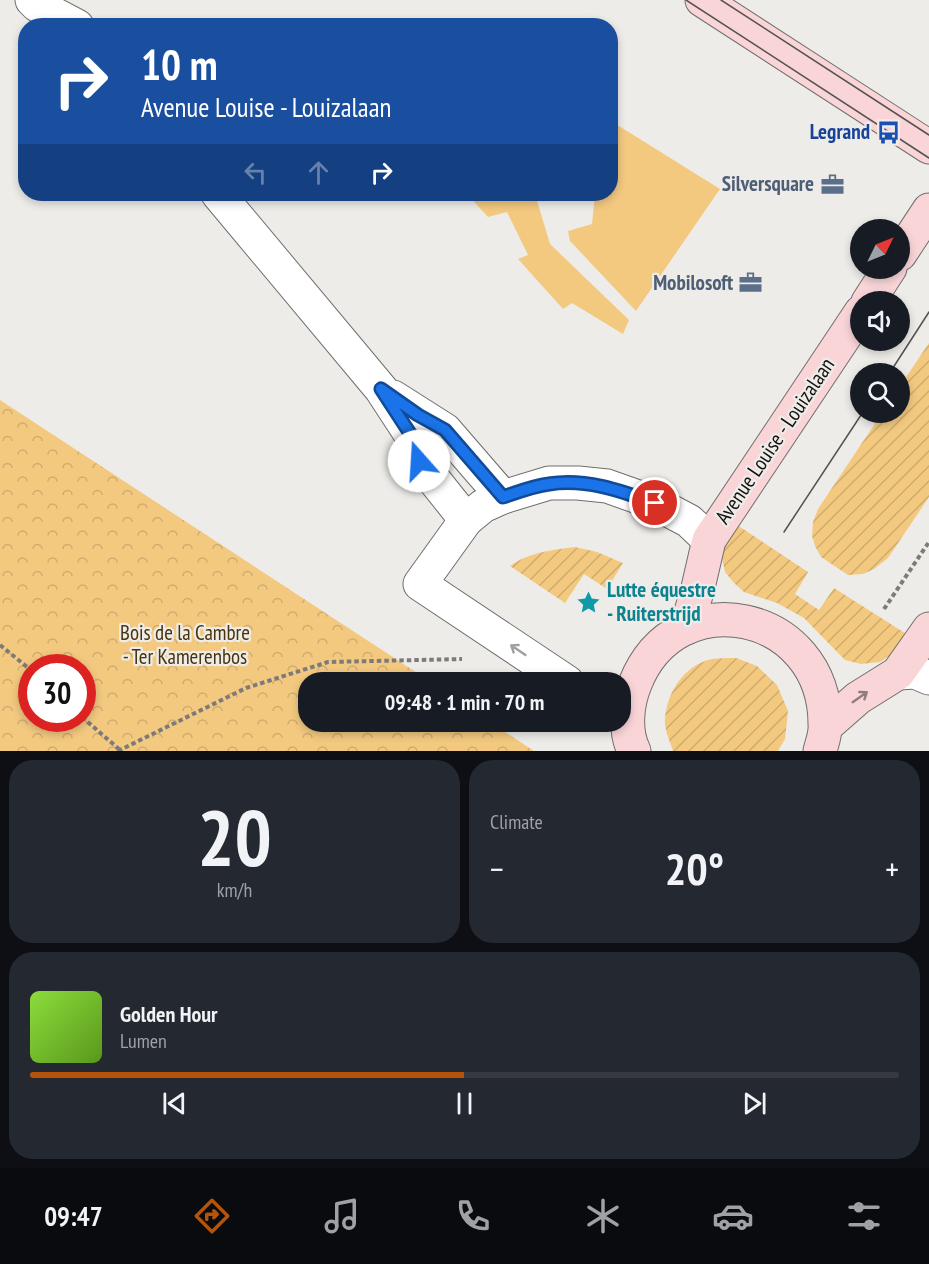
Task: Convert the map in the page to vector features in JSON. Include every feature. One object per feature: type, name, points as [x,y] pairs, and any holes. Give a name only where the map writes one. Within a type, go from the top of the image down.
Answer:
[{"type":"main road","points":[[702,0],[929,147]]},
{"type":"main road","points":[[910,239],[929,210]]},
{"type":"main road","name":"Avenue Louise - Louizalaan","points":[[686,628],[697,592],[708,540],[850,328]]},
{"type":"main road","points":[[631,686],[641,667],[660,644],[686,628],[719,619],[753,622],[784,637],[808,662],[822,692],[823,739]]},
{"type":"main road","points":[[823,739],[858,698],[914,676],[929,628]]},
{"type":"main road","points":[[630,732],[634,751]]},
{"type":"street","points":[[32,0],[62,18]]},
{"type":"street","points":[[69,0],[75,18]]},
{"type":"street","points":[[224,201],[381,389],[413,438],[419,461],[466,520]]},
{"type":"street","points":[[381,389],[418,415],[445,430],[503,497]]},
{"type":"street","name":"Avenue Louise - Louizalaan","points":[[552,672],[420,585],[466,520],[483,506],[503,497],[549,483],[578,483],[607,486],[655,503],[689,520],[708,540]]},
{"type":"path","points":[[884,609],[929,542]]},
{"type":"path","points":[[0,645],[18,660]]},
{"type":"path","points":[[96,730],[119,751],[246,688],[328,662],[460,660],[515,648]]},
{"type":"green space","points":[[618,125],[720,189],[636,311],[570,241],[568,231],[592,224],[594,201],[618,201]]},
{"type":"green space","points":[[473,201],[537,201],[550,244],[629,320],[623,334],[572,303],[563,309],[518,259],[528,255],[507,212],[488,217]]},
{"type":"green space","points":[[929,343],[929,497],[888,558],[863,574],[848,575],[821,557],[812,536],[813,522],[818,509],[875,423],[910,423],[910,371]]},
{"type":"green space","name":"Bois de la Cambre - Ter Kamerenbos","points":[[0,400],[416,672],[298,672],[298,732],[505,732],[534,751],[0,751]]},
{"type":"green space","points":[[734,523],[808,572],[795,594],[819,610],[834,588],[908,635],[895,652],[880,662],[861,664],[845,660],[804,618],[777,603],[744,592],[725,572],[722,548]]},
{"type":"green space","points":[[575,547],[597,552],[623,563],[607,589],[584,574],[565,603],[510,566],[533,555]]},
{"type":"green space","points":[[736,658],[757,666],[777,685],[788,711],[785,739],[778,751],[673,751],[666,731],[665,719],[669,699],[679,681],[693,667],[702,662],[712,659]]},
{"type":"tram line","points":[[686,0],[929,158]]},
{"type":"tram line","points":[[721,0],[929,135]]},
{"type":"tram line","points":[[896,363],[929,312]]},
{"type":"tram line","points":[[784,532],[856,423]]},
{"type":"place","name":"Legrand","points":[[888,132]]},
{"type":"place","name":"Silversquare","points":[[832,184]]},
{"type":"place","name":"Mobilosoft","points":[[751,283]]},
{"type":"place","name":"Lutte équestre - Ruiterstrijd","points":[[589,602]]},
{"type":"route","points":[[419,461],[413,438],[381,389],[418,415],[445,430],[503,497],[549,483],[578,483],[607,486],[655,503]]}]
